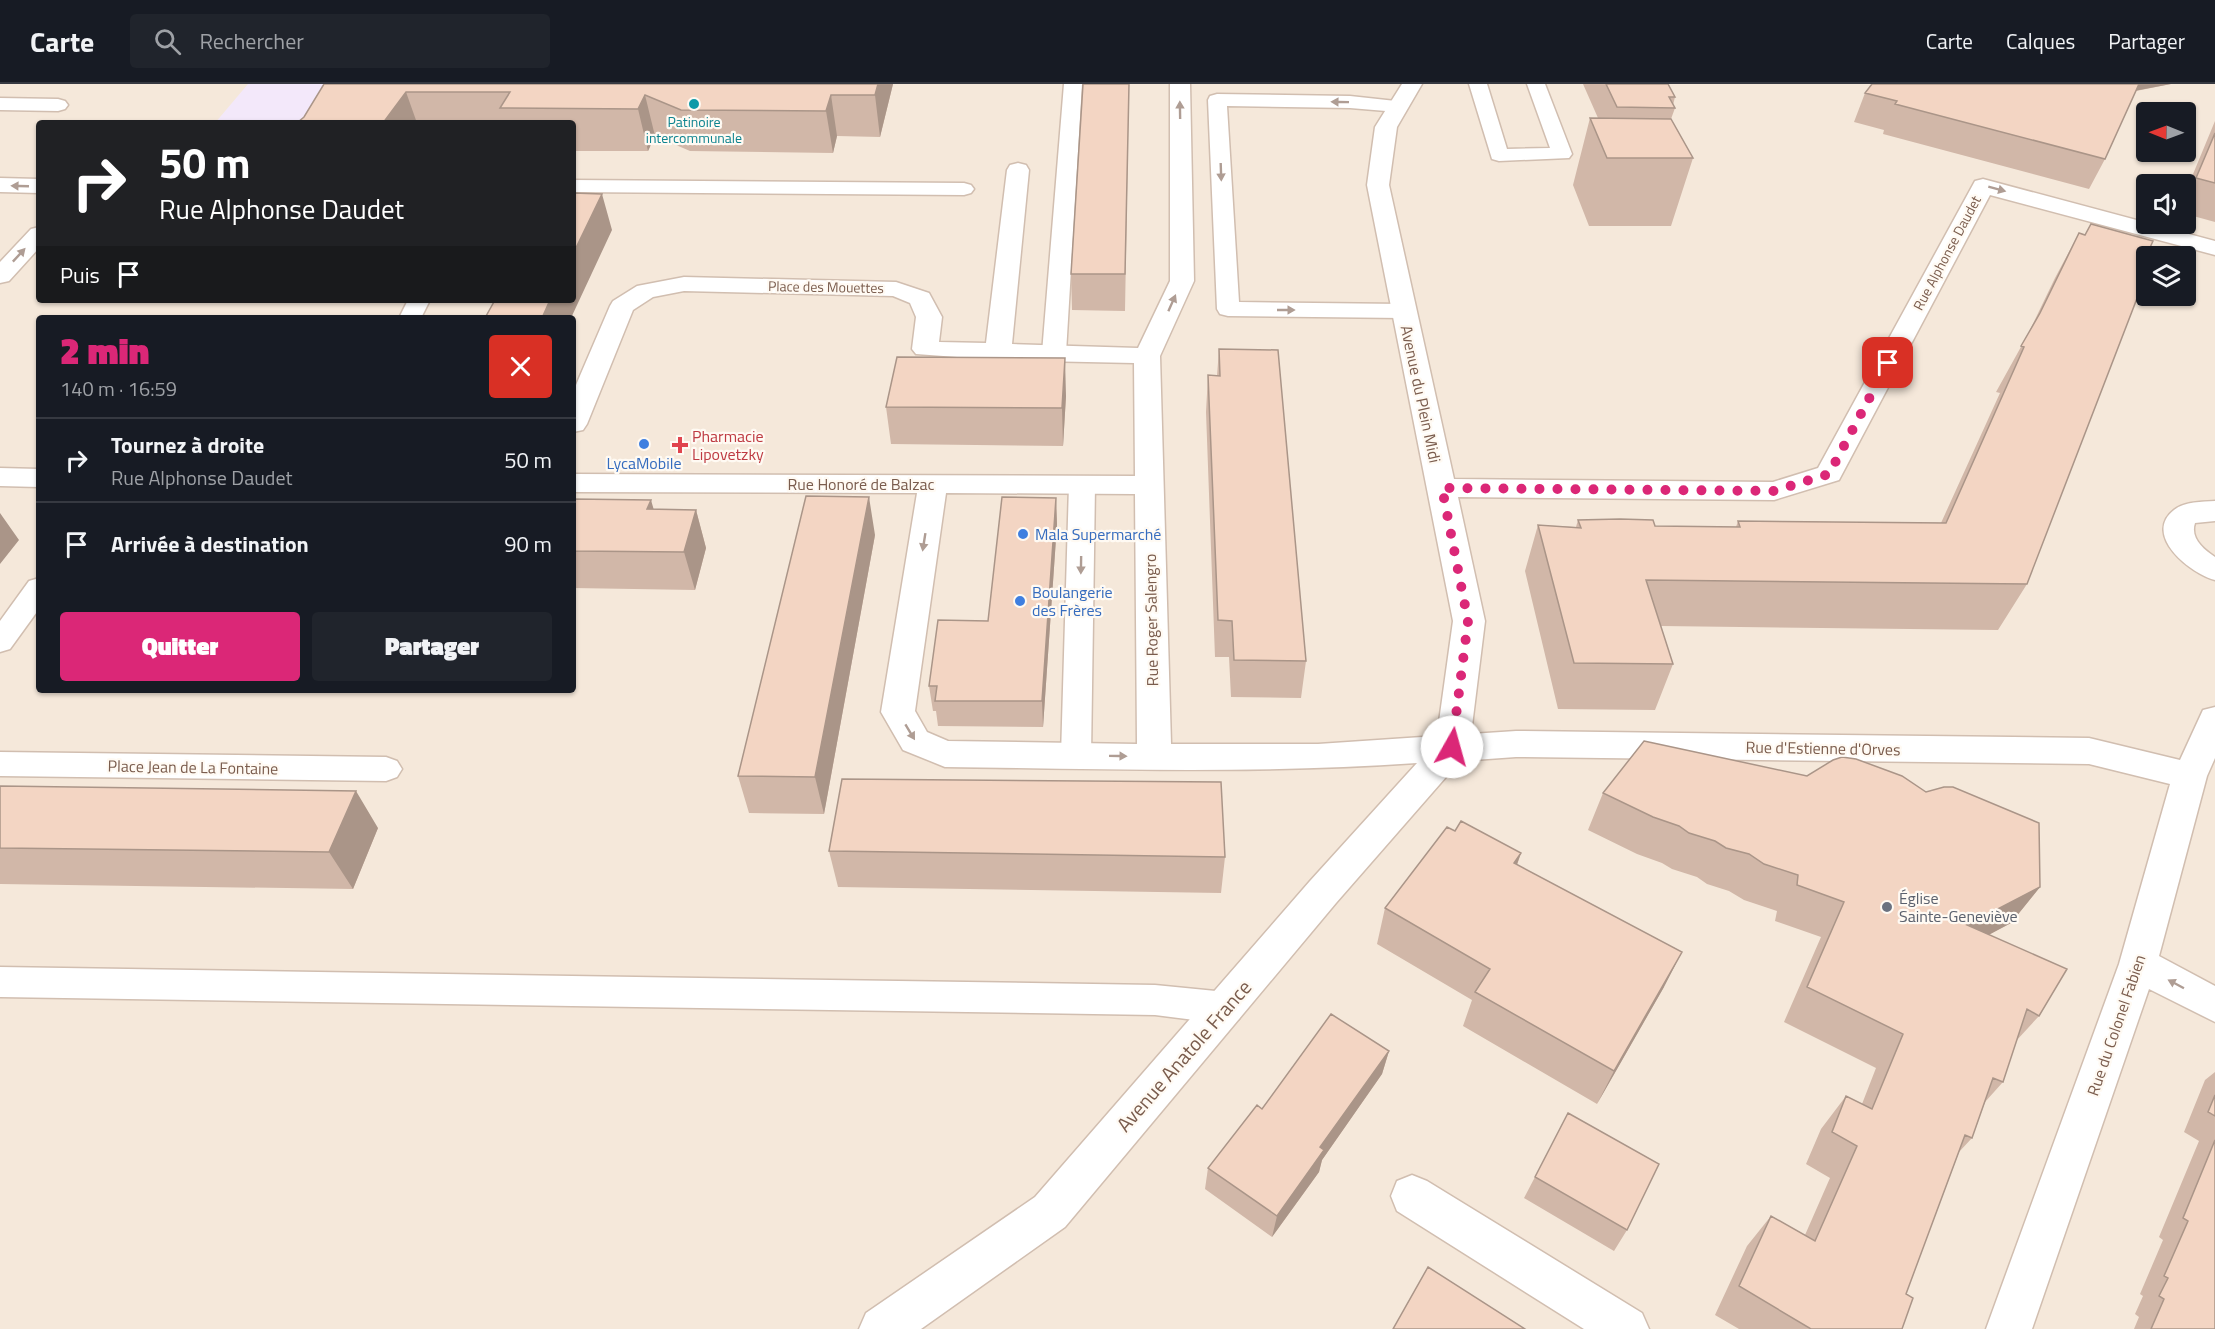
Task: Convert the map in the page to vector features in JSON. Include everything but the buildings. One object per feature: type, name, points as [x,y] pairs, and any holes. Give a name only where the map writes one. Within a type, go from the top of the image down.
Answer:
[{"type":"street","name":"Rue Roger Salengro","points":[[1154,757],[1147,356],[1182,281],[1180,84]]},
{"type":"street","name":"Avenue du Plein Midi","points":[[1405,95],[1386,127],[1378,185],[1468,621],[1452,747]]},
{"type":"street","points":[[998,352],[1018,170]]},
{"type":"street","points":[[0,185],[36,186]]},
{"type":"street","name":"Rue Alphonse Daudet","points":[[1442,488],[1774,491],[1829,474],[1983,186],[2215,248]]},
{"type":"street","points":[[0,276],[36,237]]},
{"type":"street","name":"Place des Mouettes","points":[[576,417],[622,306],[646,291],[684,284],[896,289],[920,298],[929,317],[925,349],[1147,356]]},
{"type":"street","points":[[0,477],[36,478]]},
{"type":"street","name":"Rue Honoré de Balzac","points":[[576,483],[1148,485]]},
{"type":"street","points":[[933,485],[898,712],[915,741],[945,754],[1154,757],[1318,757],[1452,747]]},
{"type":"street","points":[[2215,511],[2196,512],[2185,516],[2178,524],[2177,534],[2182,545],[2194,557],[2215,570]]},
{"type":"street","name":"Rue du Colonel Fabien","points":[[2010,1329],[2138,964],[2190,776],[2215,718]]},
{"type":"street","name":"Rue d'Estienne d'Orves","points":[[1452,747],[1516,744],[2089,751],[2190,776]]},
{"type":"street","name":"Avenue Anatole France","points":[[882,1329],[1050,1212],[1323,892],[1452,747]]},
{"type":"street","points":[[2138,964],[2215,1005]]},
{"type":"street","points":[[1412,1196],[1626,1329]]},
{"type":"lane","points":[[1054,353],[1073,84]]},
{"type":"lane","points":[[1478,84],[1499,155],[1562,154],[1536,84]]},
{"type":"lane","points":[[1403,310],[1228,309],[1217,100],[1350,102],[1405,95]]},
{"type":"lane","points":[[0,104],[58,105]]},
{"type":"lane","points":[[576,186],[964,189]]},
{"type":"lane","points":[[1076,756],[1082,485]]},
{"type":"lane","points":[[0,642],[36,592]]},
{"type":"lane","name":"Place Jean de La Fontaine","points":[[0,764],[386,769]]},
{"type":"lane","points":[[0,982],[1143,1000],[1226,1008]]},
{"type":"shaded area","points":[[0,84],[2215,84],[2215,1329],[0,1329]]},
{"type":"shaded area","points":[[248,84],[469,84],[445,120],[218,120]]},
{"type":"place","name":"Patinoire intercommunale","points":[[694,104]]},
{"type":"place","name":"LycaMobile","points":[[644,444]]},
{"type":"place","name":"Pharmacie Lipovetzky","points":[[680,445]]},
{"type":"place","name":"Mala Supermarché","points":[[1023,534]]},
{"type":"place","name":"Boulangerie des Frères","points":[[1020,601]]},
{"type":"place","name":"Église Sainte-Geneviève","points":[[1887,907]]},
{"type":"route","points":[[1452,747],[1468,621],[1442,488],[1774,491],[1829,474],[1888,363]]}]
